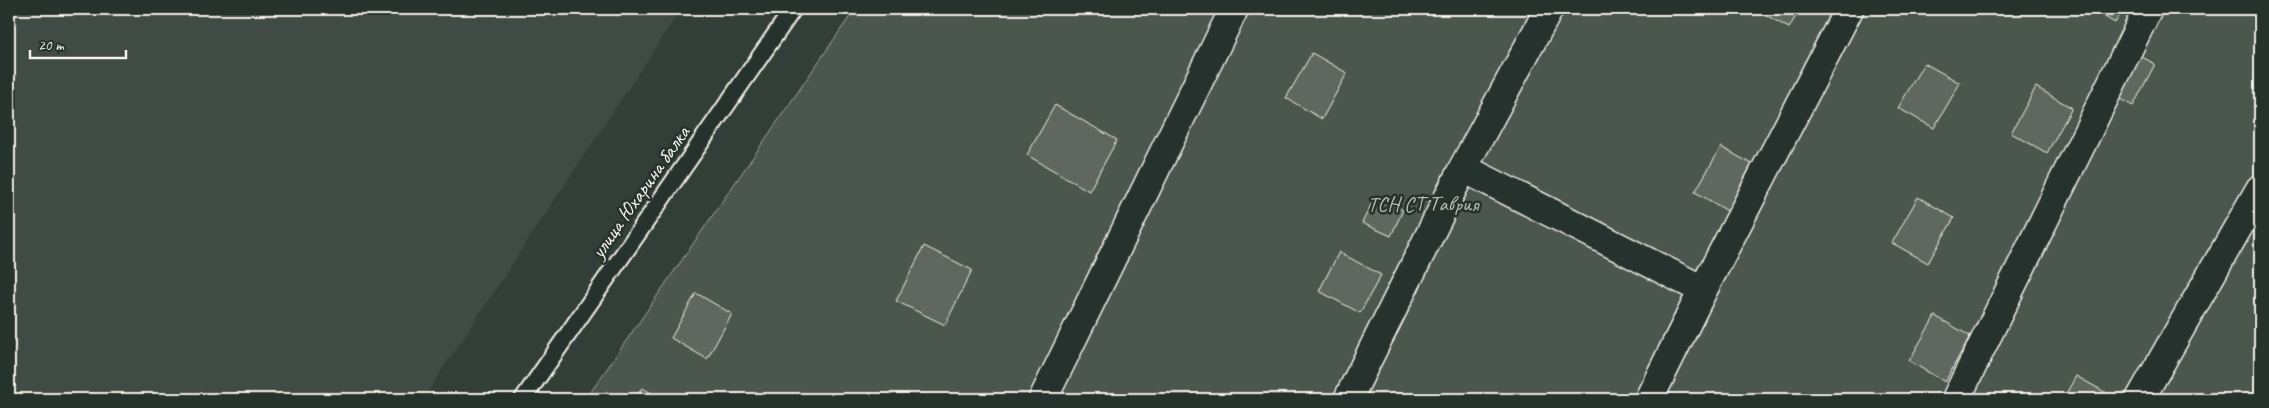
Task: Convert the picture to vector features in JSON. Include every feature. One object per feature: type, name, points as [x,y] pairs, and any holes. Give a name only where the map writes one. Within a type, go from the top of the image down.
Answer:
[{"type":"street","points":[[1043,399],[1234,9]]},
{"type":"street","points":[[1348,399],[1464,168],[1549,9]]},
{"type":"street","points":[[1650,399],[1703,290],[1849,9]]},
{"type":"street","points":[[1956,399],[2148,9]]},
{"type":"street","points":[[1464,168],[1703,290]]},
{"type":"street","points":[[2140,399],[2260,189]]},
{"type":"lane","name":"улица Юхарина балка","points":[[522,399],[793,9]]},
{"type":"shaded area","points":[[9,9],[681,9],[423,399],[9,399]]},
{"type":"green space","name":"ТСН СТ Таврия","points":[[855,9],[2260,9],[2260,399],[586,399]]},
{"type":"building","points":[[1755,9],[1800,9],[1789,28]]},
{"type":"building","points":[[2091,9],[2123,9],[2115,23]]},
{"type":"building","points":[[2131,51],[2155,64],[2133,106],[2109,93]]},
{"type":"building","points":[[1312,53],[1347,73],[1322,119],[1286,98]]},
{"type":"building","points":[[1924,63],[1960,83],[1934,128],[1898,108]]},
{"type":"building","points":[[2036,87],[2072,108],[2047,153],[2011,133]]},
{"type":"building","points":[[1055,105],[1117,140],[1089,191],[1027,155]]},
{"type":"building","points":[[1721,147],[1757,167],[1731,213],[1695,192]]},
{"type":"building","points":[[1375,197],[1403,210],[1391,236],[1362,223]]},
{"type":"building","points":[[1918,197],[1954,218],[1928,263],[1892,243]]},
{"type":"building","points":[[924,246],[972,270],[945,325],[896,301]]},
{"type":"building","points":[[1339,252],[1381,275],[1360,313],[1319,291]]},
{"type":"building","points":[[696,293],[732,314],[707,359],[671,338]]},
{"type":"building","points":[[1935,316],[1970,336],[1945,382],[1909,361]]},
{"type":"building","points":[[2076,376],[2112,396],[2110,399],[2063,399]]},
{"type":"building","points":[[642,388],[661,398],[662,399],[635,399]]}]
